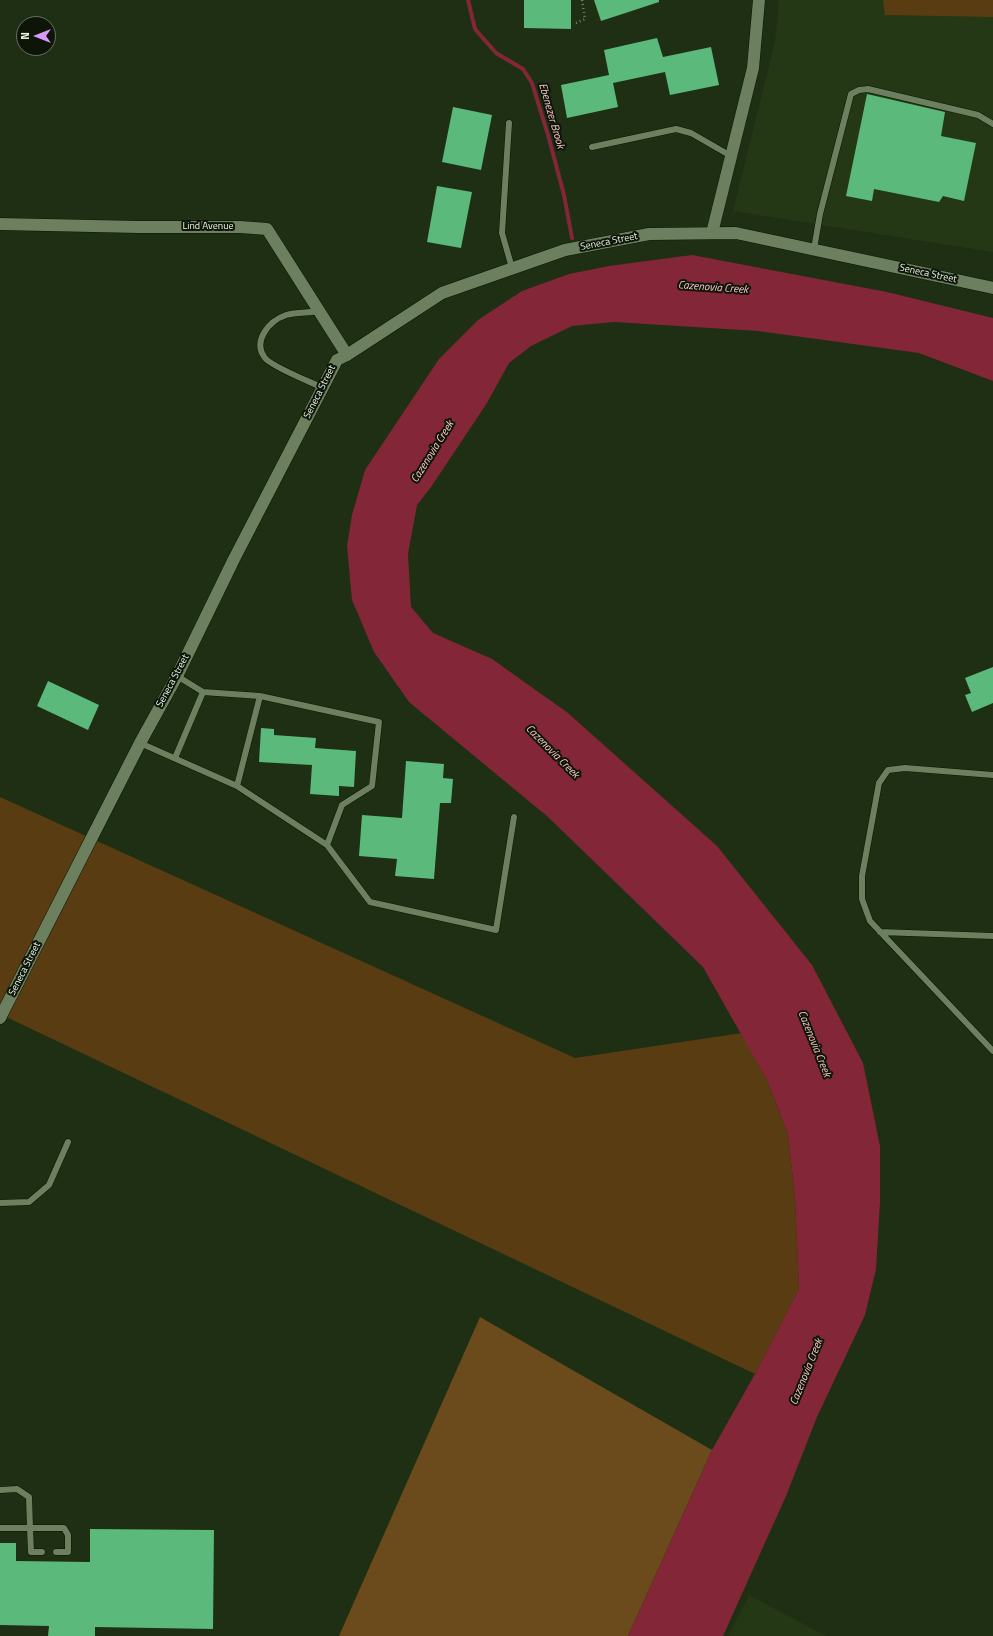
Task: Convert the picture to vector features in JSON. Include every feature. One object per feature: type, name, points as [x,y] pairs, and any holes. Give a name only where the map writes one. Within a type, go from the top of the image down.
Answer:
[{"type":"street","points":[[712,233],[753,68],[759,0]]},
{"type":"street","name":"Lind Avenue","points":[[0,224],[139,227],[240,227],[267,229],[347,355]]},
{"type":"street","name":"Seneca Street","points":[[0,1017],[140,743],[177,676],[234,559],[337,360],[442,293],[564,250],[649,234],[736,232],[993,288]]},
{"type":"lane","points":[[814,249],[820,214],[851,94],[859,90],[868,89],[978,115],[993,124]]},
{"type":"lane","points":[[509,123],[502,233],[512,268]]},
{"type":"lane","points":[[592,147],[676,129],[691,133],[731,156]]},
{"type":"lane","points":[[320,311],[286,315],[278,319],[266,329],[260,342],[262,352],[266,359],[323,388]]},
{"type":"lane","points":[[177,676],[203,692],[260,696],[379,722],[372,786],[342,805],[327,845]]},
{"type":"lane","points":[[175,758],[203,692]]},
{"type":"lane","points":[[237,786],[260,696]]},
{"type":"lane","points":[[140,743],[237,786],[327,845],[370,902],[496,930],[514,817]]},
{"type":"lane","points":[[993,775],[905,768],[888,770],[879,783],[862,876],[862,899],[870,921],[993,1051]]},
{"type":"lane","points":[[880,932],[993,936]]},
{"type":"lane","points":[[0,1203],[29,1202],[49,1185],[68,1142]]},
{"type":"lane","points":[[0,1490],[17,1489],[29,1497],[32,1552],[42,1552]]},
{"type":"lane","points":[[0,1528],[64,1528],[68,1535],[68,1552],[56,1552]]},
{"type":"path","points":[[576,23],[585,19],[582,0]]},
{"type":"shaded area","points":[[779,0],[993,0],[993,252],[733,211],[775,42]]},
{"type":"shaded area","points":[[883,0],[993,0],[993,17],[885,15]]},
{"type":"shaded area","points":[[0,797],[575,1058],[742,1033],[767,1080],[788,1135],[795,1198],[799,1289],[755,1374],[0,1014]]},
{"type":"shaded area","points":[[480,1317],[712,1450],[628,1636],[339,1636]]},
{"type":"shaded area","points":[[749,1595],[826,1636],[728,1636]]},
{"type":"water","name":"Cazenovia Creek","points":[[692,255],[887,292],[993,318],[993,381],[919,353],[758,331],[614,322],[572,326],[531,346],[509,363],[487,403],[431,487],[417,505],[408,554],[411,607],[433,633],[492,659],[568,713],[717,846],[812,965],[863,1063],[880,1146],[880,1202],[876,1269],[865,1315],[817,1417],[786,1496],[723,1636],[628,1636],[712,1450],[755,1374],[799,1289],[795,1198],[788,1135],[767,1080],[703,967],[548,817],[409,702],[374,652],[352,600],[347,546],[352,515],[365,470],[439,359],[478,320],[522,291],[569,274],[609,266]]},
{"type":"building","points":[[524,0],[571,0],[571,29],[524,28]]},
{"type":"building","points":[[594,0],[659,0],[659,2],[601,21]]},
{"type":"building","points":[[657,38],[663,57],[711,47],[719,85],[670,95],[665,72],[613,83],[618,107],[567,118],[561,85],[609,75],[604,50]]},
{"type":"building","points":[[867,94],[945,112],[941,136],[976,143],[964,201],[943,196],[939,202],[874,189],[872,201],[846,196]]},
{"type":"building","points":[[453,107],[492,115],[481,170],[442,162]]},
{"type":"building","points":[[437,186],[472,192],[461,248],[427,242]]},
{"type":"building","points":[[993,667],[993,703],[972,712],[965,695],[971,693],[965,678]]},
{"type":"building","points":[[48,681],[99,705],[88,730],[37,706]]},
{"type":"building","points":[[261,728],[274,729],[274,735],[316,738],[315,748],[356,751],[354,787],[339,786],[339,796],[310,794],[312,765],[259,762]]},
{"type":"building","points":[[406,761],[444,764],[443,778],[453,779],[451,803],[440,803],[434,879],[395,876],[397,859],[359,856],[362,815],[402,818]]},
{"type":"building","points":[[90,1529],[214,1530],[213,1629],[95,1627],[95,1636],[48,1636],[49,1626],[0,1625],[0,1543],[16,1543],[16,1561],[90,1562]]},
{"type":"waterway","name":"Ebenezer Brook","points":[[468,0],[475,29],[496,53],[523,69],[532,83],[564,195],[572,238]]}]
